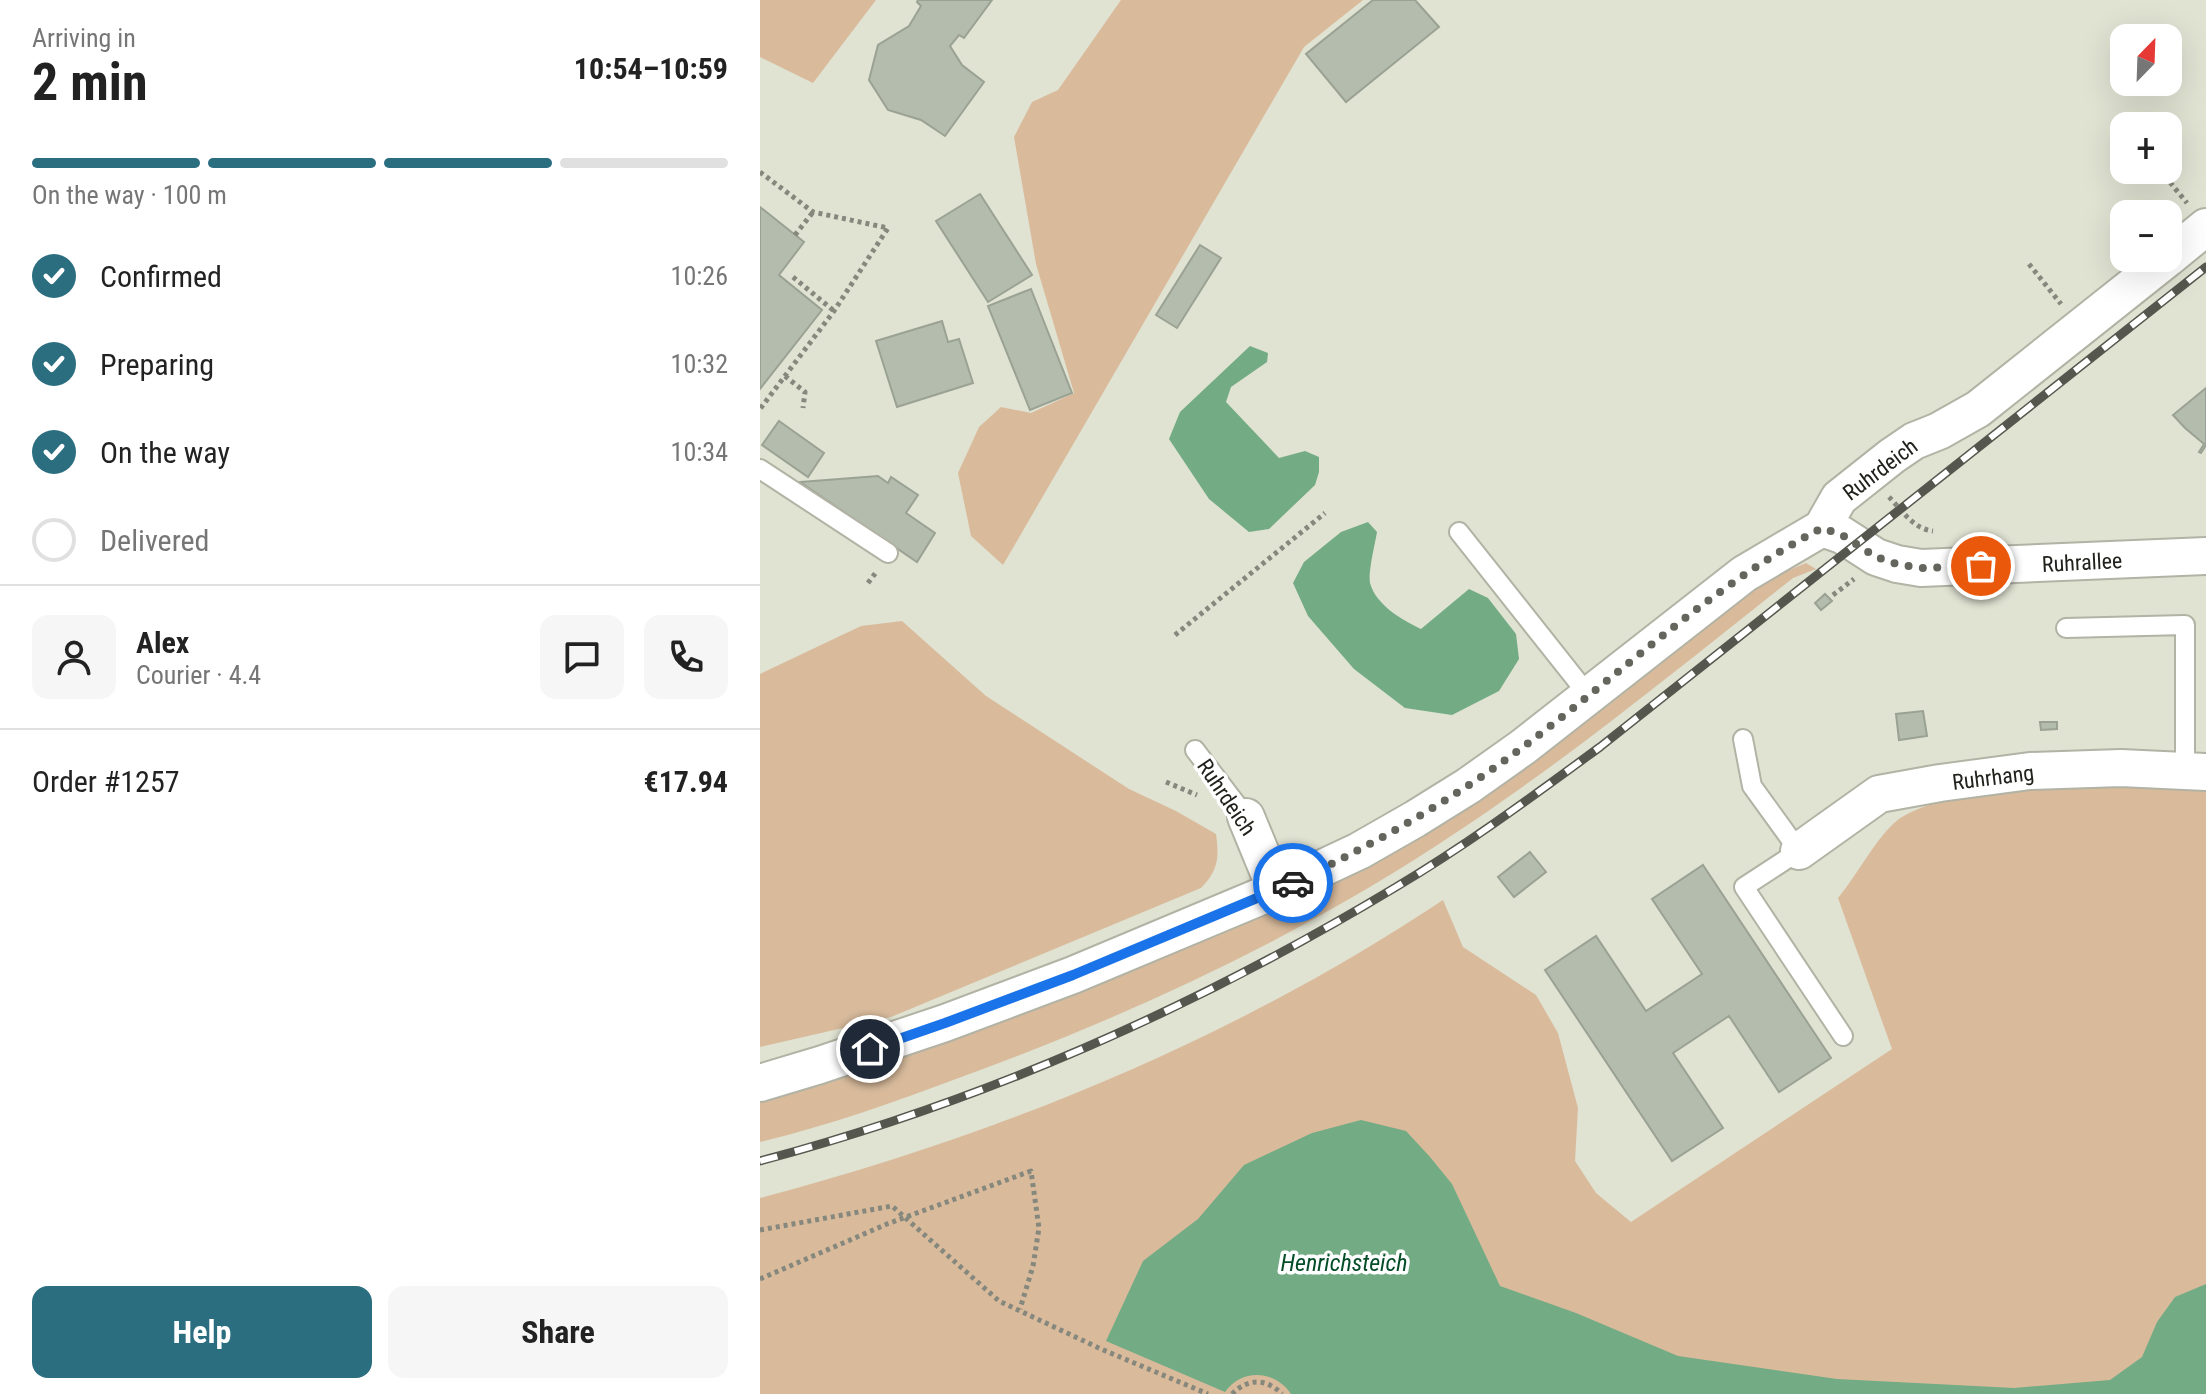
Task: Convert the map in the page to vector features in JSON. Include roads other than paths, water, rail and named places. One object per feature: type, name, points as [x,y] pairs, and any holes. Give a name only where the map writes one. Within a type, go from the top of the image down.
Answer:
[{"type":"street","name":"Ruhrdeich","points":[[2182,247],[2206,227]]},
{"type":"street","name":"Ruhrdeich","points":[[760,1083],[945,1023],[1073,975],[1276,890],[1359,851],[1468,786],[1523,747],[1744,574],[1822,528],[1839,498],[1861,480],[1914,441],[1978,409],[2150,272]]},
{"type":"street","name":"Ruhrallee","points":[[1822,528],[1842,535],[1876,557],[1921,568],[2206,556]]},
{"type":"street","name":"Ruhrhang","points":[[1799,851],[1879,794],[2030,771],[2121,768],[2195,772]]},
{"type":"street","name":"Ruhrdeich","points":[[1246,817],[1276,890]]},
{"type":"lane","points":[[760,469],[888,553]]},
{"type":"lane","points":[[1459,532],[1589,696]]},
{"type":"lane","points":[[2066,628],[2185,625],[2195,772]]},
{"type":"lane","points":[[1743,739],[1752,786],[1799,851],[1744,887],[1843,1036]]},
{"type":"lane","name":"Ruhrdeich","points":[[1195,750],[1246,817]]},
{"type":"water","points":[[1250,346],[1268,353],[1267,362],[1231,387],[1226,402],[1279,458],[1305,451],[1319,457],[1319,472],[1315,485],[1269,529],[1249,532],[1209,499],[1169,439],[1180,412]]},
{"type":"water","points":[[1368,522],[1377,532],[1370,583],[1378,598],[1391,611],[1421,629],[1469,589],[1488,598],[1516,634],[1519,659],[1499,691],[1452,715],[1405,708],[1354,669],[1308,616],[1293,583],[1304,562],[1341,532]]},
{"type":"water","name":"Henrichsteich","points":[[1361,1120],[1406,1131],[1430,1157],[1452,1184],[1500,1286],[1576,1313],[1678,1356],[1837,1379],[2014,1388],[2110,1380],[2142,1357],[2157,1322],[2175,1297],[2206,1284],[2206,1394],[1291,1394],[1276,1380],[1258,1375],[1240,1379],[1225,1392],[1106,1341],[1143,1261],[1198,1219],[1244,1165],[1312,1133]]},
{"type":"railway","points":[[760,1161],[926,1110],[1088,1046],[1244,972],[1422,871],[1500,820],[1600,747],[2206,267]]}]
